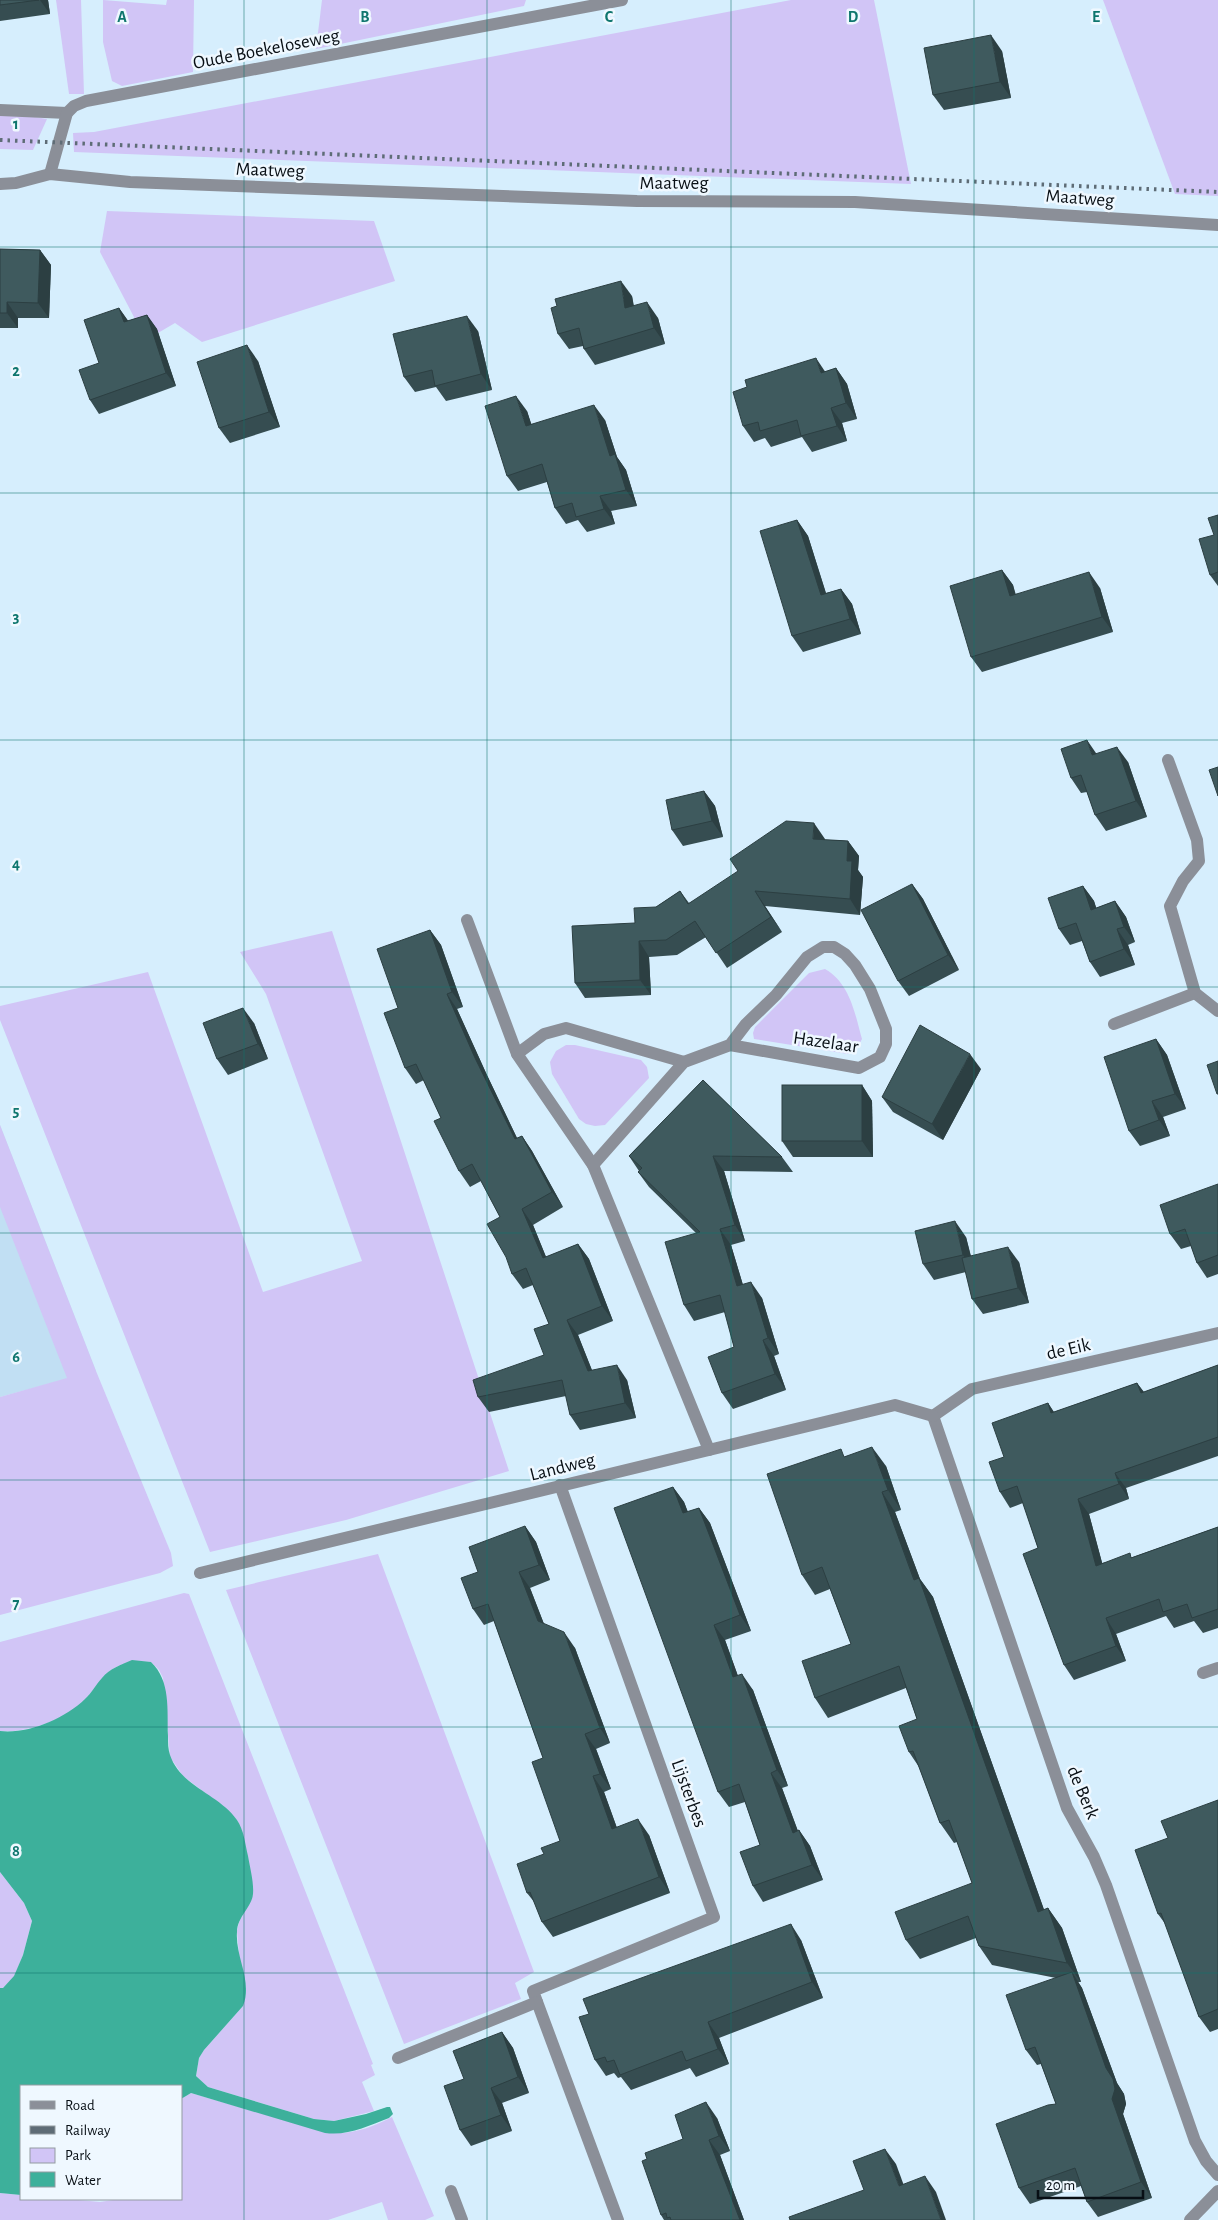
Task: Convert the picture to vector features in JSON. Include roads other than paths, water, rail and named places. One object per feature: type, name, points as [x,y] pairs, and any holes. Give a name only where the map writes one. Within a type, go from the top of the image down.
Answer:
[{"type":"street","name":"Oude Boekeloseweg","points":[[67,113],[74,106],[86,101],[622,0]]},
{"type":"street","points":[[0,110],[67,113],[50,174],[16,183],[0,184]]},
{"type":"street","name":"Maatweg","points":[[50,174],[130,182],[637,201],[855,202],[1218,225]]},
{"type":"street","points":[[1168,760],[1197,840],[1198,861],[1183,882],[1170,906],[1196,993],[1218,1011]]},
{"type":"street","points":[[467,920],[516,1054],[593,1165],[709,1450]]},
{"type":"street","name":"Hazelaar","points":[[593,1165],[684,1062],[730,1046],[859,1068],[880,1057],[886,1044],[886,1029],[870,989],[855,965],[845,954],[834,947],[824,947],[807,956],[776,996],[746,1024],[730,1046]]},
{"type":"street","points":[[1114,1024],[1196,993]]},
{"type":"street","points":[[516,1054],[544,1034],[566,1028],[684,1062]]},
{"type":"street","name":"de Eik","points":[[933,1416],[972,1390],[1218,1333]]},
{"type":"street","name":"Landweg","points":[[200,1573],[896,1405],[933,1416]]},
{"type":"street","name":"de Berk","points":[[933,1416],[1067,1808],[1094,1857],[1106,1885],[1195,2141],[1206,2161],[1218,2175]]},
{"type":"street","name":"Lijsterbes","points":[[537,2002],[533,1990],[714,1917],[560,1485]]},
{"type":"street","points":[[1203,1673],[1218,1668]]},
{"type":"street","points":[[398,2058],[537,2002],[618,2220]]},
{"type":"street","points":[[451,2190],[462,2220]]},
{"type":"street","points":[[1190,2220],[1218,2191]]},
{"type":"water","points":[[132,1660],[151,1662],[162,1678],[165,1687],[167,1696],[168,1744],[175,1766],[191,1783],[229,1811],[237,1820],[244,1837],[253,1889],[252,1899],[239,1922],[237,1932],[238,1951],[245,1978],[246,1997],[243,2006],[204,2050],[199,2058],[196,2076],[208,2087],[314,2119],[334,2121],[387,2107],[390,2107],[393,2114],[389,2118],[358,2130],[334,2134],[325,2133],[191,2093],[182,2098],[182,2085],[20,2085],[20,2195],[0,2193],[0,1988],[3,1988],[14,1976],[23,1955],[32,1921],[24,1903],[0,1872],[0,1731],[23,1730],[57,1719],[85,1699],[100,1680],[116,1667]]},
{"type":"railway","points":[[0,140],[1218,192]]}]
